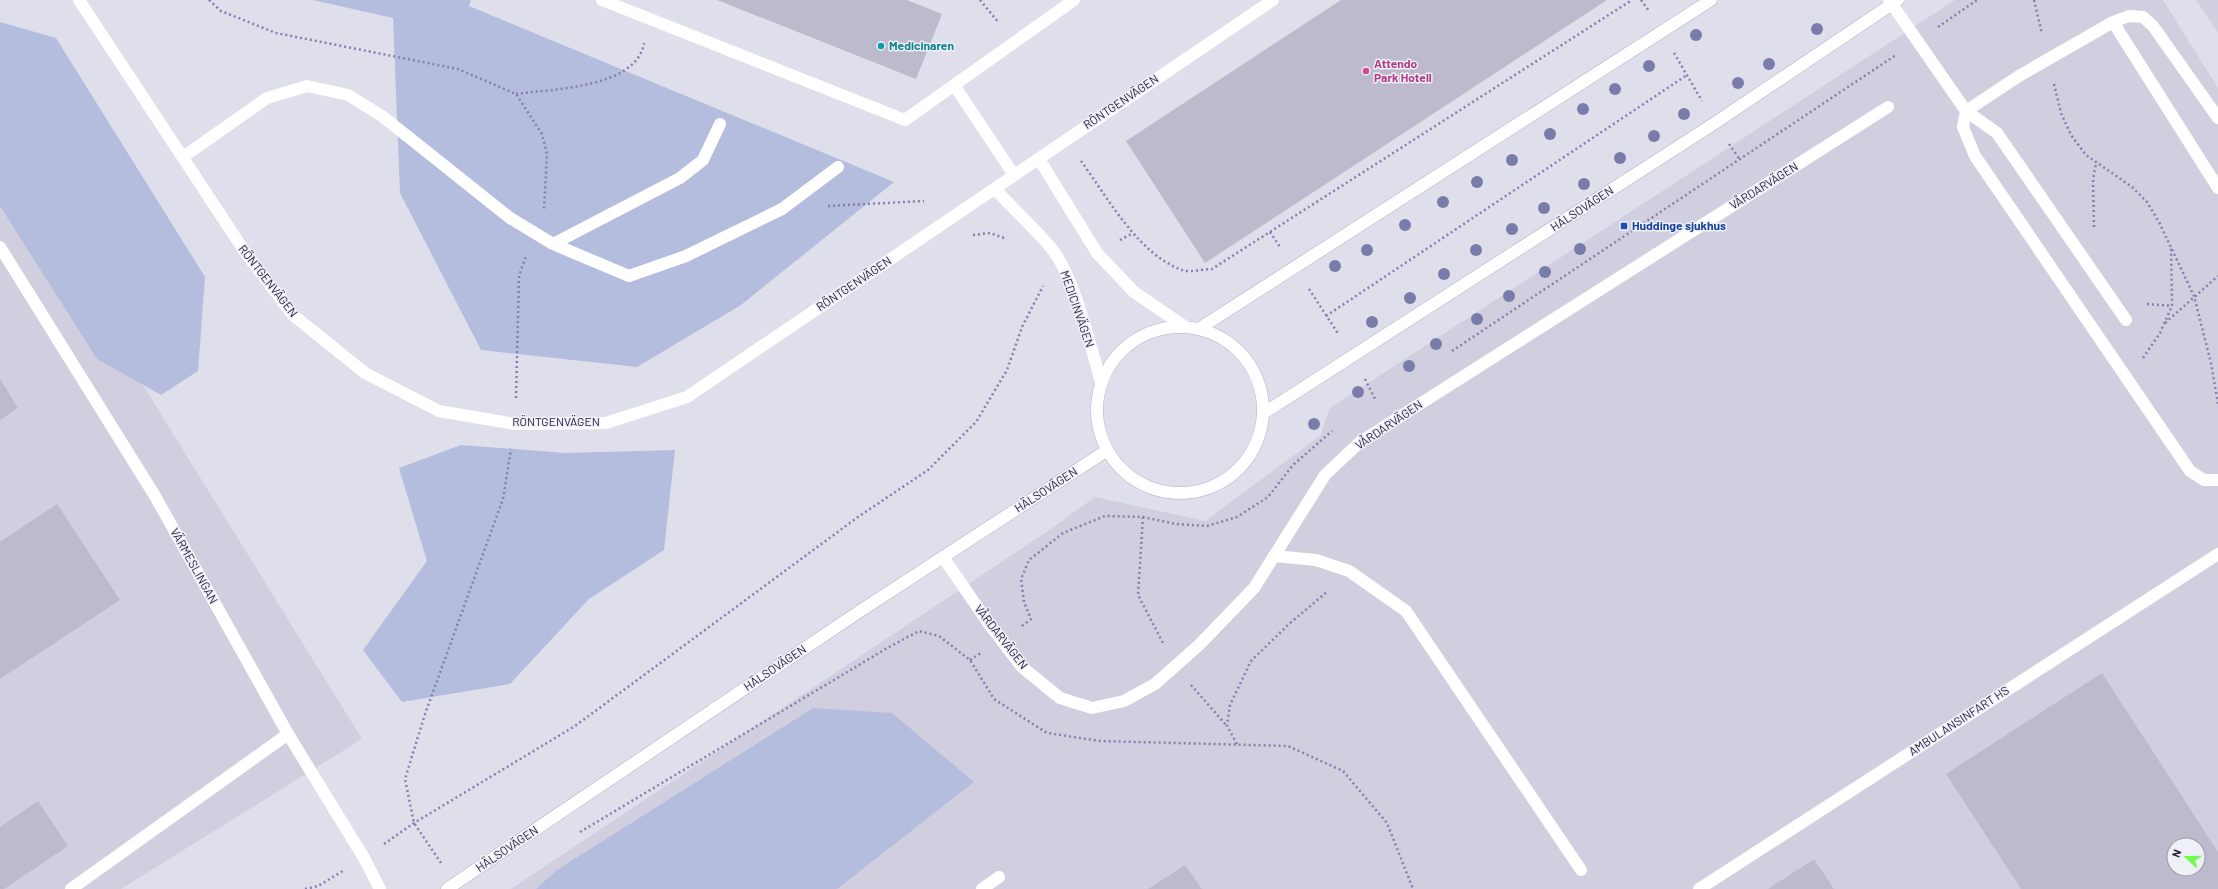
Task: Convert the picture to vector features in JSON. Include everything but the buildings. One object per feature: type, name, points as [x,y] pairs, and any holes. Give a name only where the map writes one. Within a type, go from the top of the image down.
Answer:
[{"type":"street","name":"RÖNTGENVÄGEN","points":[[79,0],[245,252],[293,315],[365,373],[439,411],[515,424],[606,423],[687,397],[1273,0]]},
{"type":"street","points":[[602,0],[905,120],[1074,0]]},
{"type":"street","points":[[1200,328],[1711,0]]},
{"type":"street","points":[[1893,1],[1917,41],[1966,111],[1997,133],[2126,320]]},
{"type":"street","name":"HÄLSOVÄGEN","points":[[1264,413],[1715,124],[1893,1]]},
{"type":"street","points":[[2218,118],[2153,26],[2143,17],[2129,16],[2113,22],[2048,59],[1966,111],[1963,127],[1975,156],[2190,471],[2204,480],[2218,480]]},
{"type":"street","points":[[2113,22],[2218,188]]},
{"type":"street","points":[[954,85],[1014,175]]},
{"type":"street","points":[[182,157],[266,98],[307,86],[348,95],[382,116],[510,218],[553,244],[629,276],[686,256],[782,209],[838,167]]},
{"type":"street","name":"VÅRDARVÄGEN","points":[[943,557],[1001,640],[1022,667],[1060,698],[1092,708],[1124,701],[1155,684],[1199,645],[1254,588],[1325,475],[1360,442],[1888,107]]},
{"type":"street","points":[[553,244],[680,178],[703,160],[720,124]]},
{"type":"street","points":[[1039,159],[1097,253],[1134,292],[1184,326]]},
{"type":"street","name":"MEDICINVÄGEN","points":[[994,189],[1054,253],[1066,273],[1087,334],[1101,382]]},
{"type":"street","name":"VÄRMESLINGAN","points":[[0,247],[155,496],[288,734],[364,858],[380,889]]},
{"type":"street","points":[[1184,326],[1200,328],[1221,337],[1239,350],[1253,369],[1262,390],[1264,413],[1260,437],[1248,458],[1232,476],[1211,488],[1187,494],[1164,492],[1141,484],[1121,470],[1106,451],[1098,429],[1096,405],[1101,382],[1114,359],[1133,340],[1157,329],[1184,326]]},
{"type":"street","name":"HÄLSOVÄGEN","points":[[451,886],[943,557],[1106,451]]},
{"type":"street","name":"AMBULANSINFART HS","points":[[1699,889],[2218,554]]},
{"type":"street","points":[[1274,556],[1316,560],[1349,571],[1406,611],[1581,870]]},
{"type":"street","points":[[72,889],[288,734]]},
{"type":"street","points":[[982,889],[999,877]]},
{"type":"path","points":[[209,0],[221,11],[276,32],[458,69],[516,94],[608,80],[633,65],[643,51]]},
{"type":"path","points":[[1066,140],[1133,233],[1155,256],[1183,271],[1212,269],[1632,0]]},
{"type":"path","points":[[1641,0],[1662,32],[1715,124],[1740,160]]},
{"type":"path","points":[[1449,353],[1978,0]]},
{"type":"path","points":[[2034,0],[2061,113],[2071,135],[2086,155],[2132,187],[2147,202],[2171,246],[2194,296],[2211,362],[2218,404]]},
{"type":"path","points":[[1326,316],[1687,75]]},
{"type":"path","points":[[451,886],[414,823],[406,779],[425,714],[503,499],[515,424],[519,276],[545,206],[547,154],[542,134],[516,94]]},
{"type":"path","points":[[2095,233],[2094,180],[2096,162]]},
{"type":"path","points":[[782,209],[924,201]]},
{"type":"path","points":[[1270,232],[1353,356],[1376,402]]},
{"type":"path","points":[[972,236],[990,233],[1009,240]]},
{"type":"path","points":[[2128,380],[2160,333],[2172,306],[2171,246]]},
{"type":"path","points":[[2163,325],[2218,276]]},
{"type":"path","points":[[414,823],[575,726],[858,517],[928,470],[976,422],[1007,370],[1022,327],[1042,287],[1039,279]]},
{"type":"path","points":[[2142,300],[2147,304],[2172,306]]},
{"type":"path","points":[[1370,406],[1383,397]]},
{"type":"path","points":[[1001,640],[1031,620],[1024,602],[1021,579],[1029,560],[1063,533],[1105,516],[1143,517],[1176,524],[1207,526],[1237,517],[1268,497],[1293,465],[1337,427]]},
{"type":"path","points":[[1143,517],[1138,595],[1175,666],[1227,726],[1238,744]]},
{"type":"path","points":[[1227,726],[1230,705],[1251,661],[1288,624],[1349,571]]},
{"type":"path","points":[[579,833],[889,646],[919,631],[939,636],[970,660],[994,699],[1047,733],[1100,741],[1288,746],[1343,771],[1387,823],[1413,889]]},
{"type":"path","points":[[305,889],[318,886]]},
{"type":"shaded area","points":[[313,0],[471,0],[469,6],[894,182],[741,305],[637,367],[481,350],[400,193],[393,18]]},
{"type":"shaded area","points":[[1955,0],[2163,0],[2218,88],[2218,889],[511,889],[1051,529],[1095,497],[1205,521],[1320,436],[1330,408]]},
{"type":"shaded area","points":[[2196,0],[2218,0],[2218,33]]},
{"type":"shaded area","points":[[0,22],[56,38],[205,277],[198,371],[161,395],[97,359],[0,206]]},
{"type":"shaded area","points":[[0,154],[362,739],[121,889],[0,889]]},
{"type":"shaded area","points":[[461,445],[565,453],[675,450],[664,550],[589,599],[510,684],[402,702],[363,650],[427,561],[399,468]]},
{"type":"shaded area","points":[[813,708],[892,713],[974,782],[837,889],[536,889],[557,870]]},
{"type":"place","name":"Medicinaren","points":[[881,46]]},
{"type":"place","name":"Attendo Park Hotell","points":[[1366,71]]},
{"type":"place","name":"Huddinge sjukhus","points":[[1624,226]]}]
